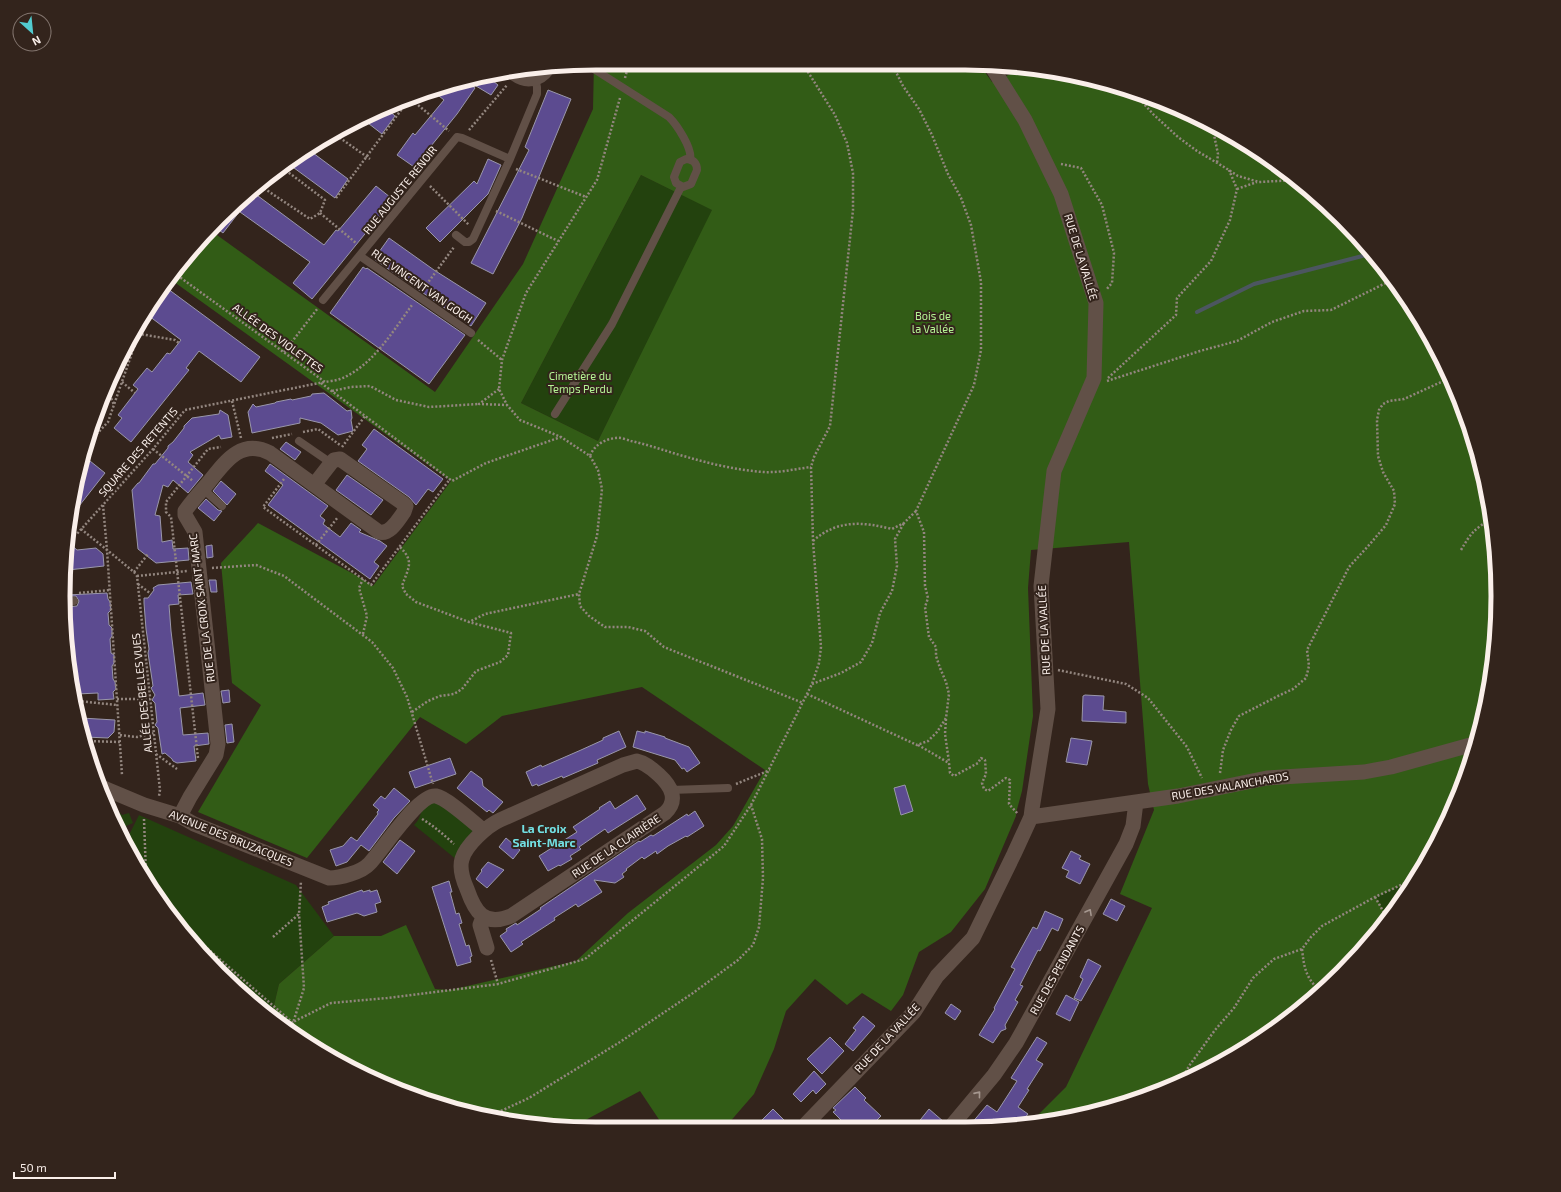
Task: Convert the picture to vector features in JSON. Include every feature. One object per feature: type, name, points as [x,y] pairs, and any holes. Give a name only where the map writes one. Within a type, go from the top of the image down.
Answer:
[{"type":"street","name":"RUE DE LA VALLÉE","points":[[808,1122],[914,1012],[937,976],[973,938],[1027,817],[1048,709],[1041,586],[1054,472],[1094,378],[1096,303],[1062,194],[1025,120],[994,71]]},
{"type":"street","points":[[519,76],[525,79],[535,78],[544,73]]},
{"type":"street","points":[[243,450],[263,450],[292,469],[345,508],[379,532],[382,533],[389,531],[404,512],[406,506],[343,460],[334,461],[314,485]]},
{"type":"street","name":"RUE DE LA CROIX SAINT-MARC","points":[[180,816],[216,755],[218,744],[195,532],[185,515],[185,511],[230,456],[243,450]]},
{"type":"street","name":"RUE DES VALANCHARDS","points":[[1027,817],[1136,802],[1203,791],[1267,778],[1364,772],[1391,767],[1469,745]]},
{"type":"street","points":[[488,952],[480,925],[483,916],[474,908],[463,878],[461,863],[465,853],[483,830],[500,820],[631,762],[642,762],[651,768],[669,785],[671,790]]},
{"type":"street","name":"AVENUE DES BRUZACQUES","points":[[107,789],[149,806],[180,816],[194,824],[316,874],[334,878],[369,865],[412,811]]},
{"type":"street","name":"RUE DE LA CLAIRIÈRE","points":[[483,916],[497,920],[511,916],[647,826],[669,810],[672,800],[671,790]]},
{"type":"street","points":[[412,811],[424,800],[436,796],[445,800],[483,830]]},
{"type":"street","name":"RUE DES PENDANTS","points":[[956,1122],[994,1075],[1026,1027],[1126,844],[1133,826],[1136,802]]},
{"type":"lane","points":[[595,70],[669,118],[678,128],[690,150],[690,160]]},
{"type":"lane","points":[[458,237],[464,242],[470,242],[478,231],[537,94],[535,78]]},
{"type":"lane","points":[[460,138],[509,162]]},
{"type":"lane","name":"RUE AUGUSTE RENOIR","points":[[323,300],[423,179],[460,138]]},
{"type":"lane","points":[[690,160],[696,165],[697,172],[690,186],[681,187],[676,184],[674,177],[680,162],[690,160]]},
{"type":"lane","points":[[555,414],[612,324],[681,187]]},
{"type":"lane","name":"RUE VINCENT VAN GOGH","points":[[362,253],[418,296],[471,333]]},
{"type":"lane","points":[[300,441],[334,461]]},
{"type":"lane","points":[[203,489],[222,506]]},
{"type":"lane","points":[[671,790],[728,788]]},
{"type":"path","points":[[293,1022],[331,1003],[386,998],[498,984],[585,960],[724,846],[751,805],[770,770],[778,749],[812,684],[819,663],[821,647],[813,541],[811,467],[814,457],[830,426],[853,210],[853,173],[847,143],[835,115],[807,70]]},
{"type":"path","points":[[812,684],[841,673],[861,662],[872,643],[880,613],[892,591],[897,566],[895,539],[904,523],[916,511],[974,385],[981,350],[980,282],[971,225],[961,198],[948,174],[932,135],[919,109],[903,86],[895,70]]},
{"type":"path","points":[[415,102],[460,138],[514,77]]},
{"type":"path","points":[[1141,101],[1178,137],[1197,151],[1238,176],[1259,182]]},
{"type":"path","points":[[336,198],[369,158],[404,107]]},
{"type":"path","points":[[1214,132],[1218,154],[1217,163]]},
{"type":"path","points":[[339,137],[369,158]]},
{"type":"path","points":[[1044,160],[1081,168],[1102,205],[1114,253],[1112,283],[1096,303]]},
{"type":"path","points":[[509,162],[586,197]]},
{"type":"path","points":[[1229,170],[1237,189],[1230,220],[1211,261],[1177,298],[1176,315],[1104,382],[1200,351],[1236,342],[1272,322],[1304,311],[1331,310],[1387,283]]},
{"type":"path","points":[[264,189],[310,219],[320,213],[325,200],[286,172]]},
{"type":"path","points":[[423,179],[478,231]]},
{"type":"path","points":[[1237,189],[1259,182],[1287,181]]},
{"type":"path","points":[[489,207],[558,241]]},
{"type":"path","points":[[320,213],[362,253]]},
{"type":"path","name":"ALLÉE DES VIOLETTES","points":[[179,276],[325,382],[340,379],[357,369],[377,353],[458,237]]},
{"type":"path","points":[[284,352],[323,300]]},
{"type":"path","points":[[471,333],[502,360]]},
{"type":"path","points":[[139,334],[175,340],[179,343]]},
{"type":"path","points":[[96,435],[108,422],[138,337]]},
{"type":"path","points":[[1219,787],[1223,750],[1231,730],[1239,716],[1294,689],[1306,678],[1309,666],[1308,650],[1349,567],[1386,525],[1395,504],[1394,491],[1383,472],[1378,456],[1377,420],[1379,410],[1383,404],[1389,401],[1404,399],[1445,380]]},
{"type":"path","points":[[122,382],[135,392]]},
{"type":"path","name":"SQUARE DES RETENTIS","points":[[74,535],[76,535],[153,449],[185,410],[325,382]]},
{"type":"path","points":[[321,383],[452,481],[486,463],[561,437]]},
{"type":"path","points":[[332,391],[352,387],[370,386],[396,400],[429,407],[479,404],[506,405]]},
{"type":"path","points":[[479,404],[499,389]]},
{"type":"path","points":[[110,395],[114,406]]},
{"type":"path","points":[[232,401],[243,450]]},
{"type":"path","points":[[334,461],[340,450],[365,416]]},
{"type":"path","points":[[153,449],[203,489]]},
{"type":"path","points":[[590,456],[598,470],[602,489],[597,536],[579,594],[580,606],[590,616],[605,627],[628,627],[645,631],[664,647],[803,703]]},
{"type":"path","points":[[292,469],[263,507],[371,585],[450,479]]},
{"type":"path","points":[[103,505],[122,775]]},
{"type":"path","points":[[316,545],[345,508]]},
{"type":"path","points":[[916,511],[924,532],[925,586],[928,598],[925,607],[929,637],[936,647],[936,656],[949,694],[945,734],[950,773],[954,776],[978,763],[981,758],[985,760],[986,774],[982,782],[984,789],[988,791],[1006,778],[1010,780],[1009,804],[1016,813],[1027,817]]},
{"type":"path","points":[[1461,550],[1476,527],[1485,522]]},
{"type":"path","points":[[813,541],[822,533],[839,525],[869,523],[892,529],[904,523]]},
{"type":"path","points":[[81,529],[137,576],[198,569],[256,565],[284,576],[363,634],[372,642],[393,668],[407,698],[436,796]]},
{"type":"path","points":[[400,547],[407,554],[410,564],[402,586],[406,594],[416,602],[469,622],[511,633],[508,655],[500,662],[476,671],[458,692],[440,696],[428,701],[412,712]]},
{"type":"path","points":[[134,572],[148,554]]},
{"type":"path","name":"ALLÉE DES BELLES VUES","points":[[137,576],[160,790],[149,806],[146,869]]},
{"type":"path","points":[[363,579],[359,588],[367,616],[363,634]]},
{"type":"path","points":[[138,584],[151,594]]},
{"type":"path","points":[[70,602],[74,593],[110,590]]},
{"type":"path","points":[[469,622],[485,614],[579,594]]},
{"type":"path","points":[[1046,667],[1126,684],[1148,698],[1187,747],[1202,779],[1203,791]]},
{"type":"path","points":[[807,694],[917,745],[949,762]]},
{"type":"path","points":[[117,699],[150,699]]},
{"type":"path","points":[[81,701],[118,705]]},
{"type":"path","points":[[917,745],[928,741],[937,732],[946,718]]},
{"type":"path","points":[[120,736],[137,737],[154,732]]},
{"type":"path","points":[[91,741],[120,742]]},
{"type":"path","points":[[156,753],[177,769]]},
{"type":"path","points":[[728,788],[770,770]]},
{"type":"path","points":[[497,1113],[529,1098],[620,1042],[699,989],[738,960],[753,945],[759,927],[763,878],[762,839],[751,805]]},
{"type":"path","points":[[412,811],[437,828],[447,839],[465,853]]},
{"type":"path","points":[[293,1022],[304,988],[299,914],[302,867]]},
{"type":"path","points":[[1185,1074],[1215,1030],[1234,1008],[1253,978],[1274,959],[1302,949],[1311,936],[1322,926],[1375,897],[1405,883]]},
{"type":"path","points":[[1375,897],[1384,913]]},
{"type":"path","points":[[273,937],[299,914]]},
{"type":"path","points":[[200,942],[293,1022]]},
{"type":"path","points":[[1302,949],[1304,967],[1311,982],[1316,987]]},
{"type":"path","points":[[488,952],[498,984]]},
{"type":"green space","name":"Bois de la Vallée","points":[[594,70],[965,70],[984,71],[992,82],[1014,73],[1068,80],[1134,98],[1198,124],[1228,140],[1285,179],[1337,224],[1360,249],[1382,276],[1421,333],[1437,363],[1463,427],[1481,493],[1486,527],[1490,562],[1490,630],[1481,699],[1473,732],[1451,797],[1437,829],[1421,859],[1405,884],[1376,897],[1384,913],[1382,916],[1337,968],[1312,991],[1285,1013],[1228,1052],[1198,1068],[1134,1094],[1068,1112],[1036,1117],[1066,1087],[1152,908],[1120,894],[1154,810],[1148,784],[1129,542],[1031,550],[1028,588],[1033,716],[1022,791],[1016,816],[985,889],[951,932],[919,952],[903,995],[891,1011],[862,993],[847,1005],[815,979],[786,1011],[774,1049],[754,1094],[730,1122],[661,1122],[640,1091],[583,1122],[562,1121],[493,1112],[427,1094],[363,1068],[333,1052],[276,1013],[273,1010],[279,984],[334,936],[381,936],[406,925],[435,989],[450,990],[576,961],[628,913],[716,845],[733,826],[765,770],[642,687],[502,716],[466,744],[420,717],[307,858],[198,812],[261,705],[232,683],[221,563],[258,523],[363,579],[373,586],[451,481],[175,282],[215,234],[435,392],[523,264],[593,109]],"holes":[[[641,175],[712,210],[598,441],[521,403]]]},
{"type":"green space","name":"Cimetière du Temps Perdu","points":[[641,175],[713,210],[598,441],[521,403]]},
{"type":"green space","points":[[439,802],[470,827],[473,832],[457,860],[414,825],[426,805]]},
{"type":"green space","points":[[120,813],[122,815],[129,813],[133,823],[126,826],[128,832],[126,833],[117,814]]},
{"type":"green space","points":[[139,815],[296,885],[334,936],[279,984],[273,1010],[224,968],[201,943],[159,888],[140,859],[128,837]]},
{"type":"green space","points":[[1405,883],[1384,913],[1375,897]]},
{"type":"building","points":[[492,80],[498,85],[491,95],[476,86],[478,84]]},
{"type":"building","points":[[471,85],[475,88],[457,114],[431,146],[433,147],[417,169],[397,155],[413,133],[415,135],[444,100],[439,96],[440,94]]},
{"type":"building","points":[[548,90],[571,99],[522,218],[493,274],[471,263],[529,150],[525,147]]},
{"type":"building","points":[[390,112],[395,116],[382,134],[367,122]]},
{"type":"building","points":[[313,153],[348,179],[335,198],[293,167]]},
{"type":"building","points":[[488,159],[501,165],[488,194],[440,242],[426,228],[474,181],[477,184]]},
{"type":"building","points":[[376,186],[395,201],[384,214],[382,213],[312,299],[293,283],[310,262],[240,212],[246,204],[257,195],[324,245],[336,230],[338,231]]},
{"type":"building","points":[[244,206],[223,233],[219,230]]},
{"type":"building","points":[[389,238],[434,270],[486,303],[471,326],[374,259]]},
{"type":"building","points":[[363,267],[366,269],[367,268],[465,335],[429,384],[330,313]]},
{"type":"building","points":[[169,290],[260,357],[241,382],[199,351],[186,368],[189,370],[131,442],[114,428],[122,418],[118,415],[138,389],[133,385],[147,368],[152,372],[167,353],[170,354],[181,340],[150,317]]},
{"type":"building","points":[[324,393],[347,411],[351,410],[353,431],[338,435],[321,423],[300,418],[300,423],[252,433],[248,412],[253,404],[256,407],[311,396],[312,394]]},
{"type":"building","points":[[220,410],[228,415],[232,437],[221,439],[219,435],[190,452],[193,455],[188,462],[203,475],[188,493],[173,480],[168,487],[163,485],[155,515],[160,516],[162,542],[172,540],[173,549],[188,548],[189,560],[156,563],[138,549],[132,490],[192,418],[219,414]]},
{"type":"building","points":[[374,429],[443,479],[433,492],[428,489],[416,505],[409,497],[358,461],[367,449],[362,445]]},
{"type":"building","points":[[286,442],[301,452],[295,460],[280,449]]},
{"type":"building","points":[[88,460],[105,473],[78,508]]},
{"type":"building","points":[[270,464],[328,506],[320,516],[325,520],[323,524],[340,537],[351,523],[361,530],[359,532],[380,541],[387,546],[374,562],[379,566],[370,579],[268,505],[283,485],[265,471]]},
{"type":"building","points":[[347,475],[383,500],[371,515],[336,490]]},
{"type":"building","points":[[221,481],[236,494],[227,505],[213,491]]},
{"type":"building","points":[[206,499],[218,510],[222,511],[214,521],[198,508]]},
{"type":"building","points":[[212,545],[213,557],[207,558],[206,546]]},
{"type":"building","points":[[73,546],[77,550],[96,548],[103,554],[104,566],[71,570]]},
{"type":"building","points":[[209,580],[216,580],[217,592],[211,592]]},
{"type":"building","points":[[191,582],[193,594],[178,595],[179,604],[169,605],[171,631],[179,696],[203,693],[205,705],[180,708],[183,735],[208,733],[209,744],[194,746],[196,761],[177,763],[165,753],[162,754],[158,728],[155,725],[157,722],[155,703],[152,700],[155,695],[151,688],[153,686],[148,653],[149,649],[144,598],[148,598],[154,590],[153,588],[158,585]]},
{"type":"building","points":[[107,593],[111,610],[108,613],[109,625],[112,628],[112,636],[110,639],[111,653],[114,655],[114,663],[112,666],[113,679],[116,689],[113,692],[114,699],[98,700],[98,693],[79,694],[71,630],[70,607],[77,606],[79,601],[76,596],[70,595]]},
{"type":"building","points":[[229,690],[230,702],[223,703],[221,691]]},
{"type":"building","points":[[1083,696],[1104,696],[1103,710],[1126,712],[1126,723],[1082,721]]},
{"type":"building","points":[[85,718],[115,720],[114,732],[108,738],[90,737]]},
{"type":"building","points":[[232,724],[234,742],[227,743],[225,725]]},
{"type":"building","points":[[619,731],[626,747],[597,760],[598,763],[563,778],[562,776],[538,786],[537,784],[532,786],[526,772],[541,765],[542,767],[581,750]]},
{"type":"building","points":[[637,731],[645,733],[645,731],[665,737],[689,747],[700,763],[687,772],[684,768],[682,769],[675,760],[633,747]]},
{"type":"building","points":[[1071,738],[1092,741],[1087,765],[1066,762]]},
{"type":"building","points":[[450,758],[456,774],[415,788],[409,772]]},
{"type":"building","points":[[471,771],[482,779],[483,786],[503,802],[493,813],[489,810],[487,812],[457,788]]},
{"type":"building","points":[[905,785],[913,811],[901,815],[894,788]]},
{"type":"building","points":[[394,788],[410,801],[394,818],[369,851],[361,845],[347,862],[336,866],[330,850],[343,846],[351,837],[357,841],[378,814],[377,812],[379,810],[373,805],[381,796],[385,799]]},
{"type":"building","points":[[637,795],[646,809],[608,833],[605,829],[579,847],[581,849],[570,856],[572,859],[548,871],[539,856],[577,832],[573,827],[610,801],[615,809]]},
{"type":"building","points":[[695,811],[704,826],[687,837],[686,836],[668,846],[657,854],[656,851],[644,859],[642,857],[626,869],[627,870],[622,874],[624,877],[615,883],[594,880],[602,892],[578,907],[576,904],[554,918],[555,920],[521,942],[523,944],[511,952],[500,936],[507,931],[506,929],[516,923],[517,925],[639,841],[640,842],[651,835],[653,836],[687,814],[688,816]]},
{"type":"building","points":[[506,838],[520,850],[513,859],[499,847]]},
{"type":"building","points":[[400,840],[415,851],[397,874],[383,862]]},
{"type":"building","points":[[1071,851],[1081,856],[1079,859],[1090,864],[1080,884],[1066,877],[1069,871],[1062,868]]},
{"type":"building","points":[[488,862],[504,870],[487,888],[476,879]]},
{"type":"building","points":[[449,881],[452,892],[450,892],[456,914],[459,913],[462,923],[459,924],[466,946],[469,945],[472,956],[470,957],[471,962],[457,966],[432,887]]},
{"type":"building","points":[[362,890],[363,892],[370,890],[370,892],[377,890],[381,902],[375,904],[377,912],[364,916],[357,913],[327,922],[322,907],[329,904],[328,902]]},
{"type":"building","points":[[1111,899],[1125,906],[1117,921],[1103,914]]},
{"type":"building","points":[[1045,911],[1063,919],[1058,931],[1052,928],[1040,951],[1038,950],[1020,985],[1023,986],[1015,1000],[1018,1002],[1005,1025],[1006,1029],[1001,1031],[993,1043],[979,1035],[995,1009],[994,1008],[1015,969],[1011,967],[1033,927],[1037,929]]},
{"type":"building","points":[[1088,959],[1101,966],[1081,1001],[1074,998],[1083,979],[1080,977]]},
{"type":"building","points":[[1066,995],[1079,1002],[1070,1021],[1056,1014]]},
{"type":"building","points":[[951,1004],[961,1011],[955,1020],[945,1013]]},
{"type":"building","points":[[863,1016],[875,1026],[853,1051],[845,1044],[856,1030],[853,1028]]},
{"type":"building","points":[[830,1037],[844,1051],[822,1074],[807,1059]]},
{"type":"building","points":[[1037,1037],[1047,1043],[1036,1060],[1043,1064],[1027,1089],[1029,1090],[1018,1107],[1028,1114],[1025,1118],[999,1121],[993,1119],[991,1121],[973,1122],[987,1105],[997,1112],[1017,1081],[1011,1078]]},
{"type":"building","points":[[814,1071],[826,1084],[816,1094],[813,1090],[801,1102],[793,1094]]},
{"type":"building","points":[[855,1087],[866,1098],[864,1100],[881,1116],[875,1122],[843,1122],[833,1112],[836,1110],[833,1108]]},
{"type":"building","points":[[773,1109],[786,1122],[760,1122]]},
{"type":"building","points":[[929,1109],[944,1122],[919,1122]]},
{"type":"waterway","points":[[1197,312],[1254,284],[1365,255]]},
{"type":"district","name":"La Croix Saint-Marc","points":[[544,836]]}]
